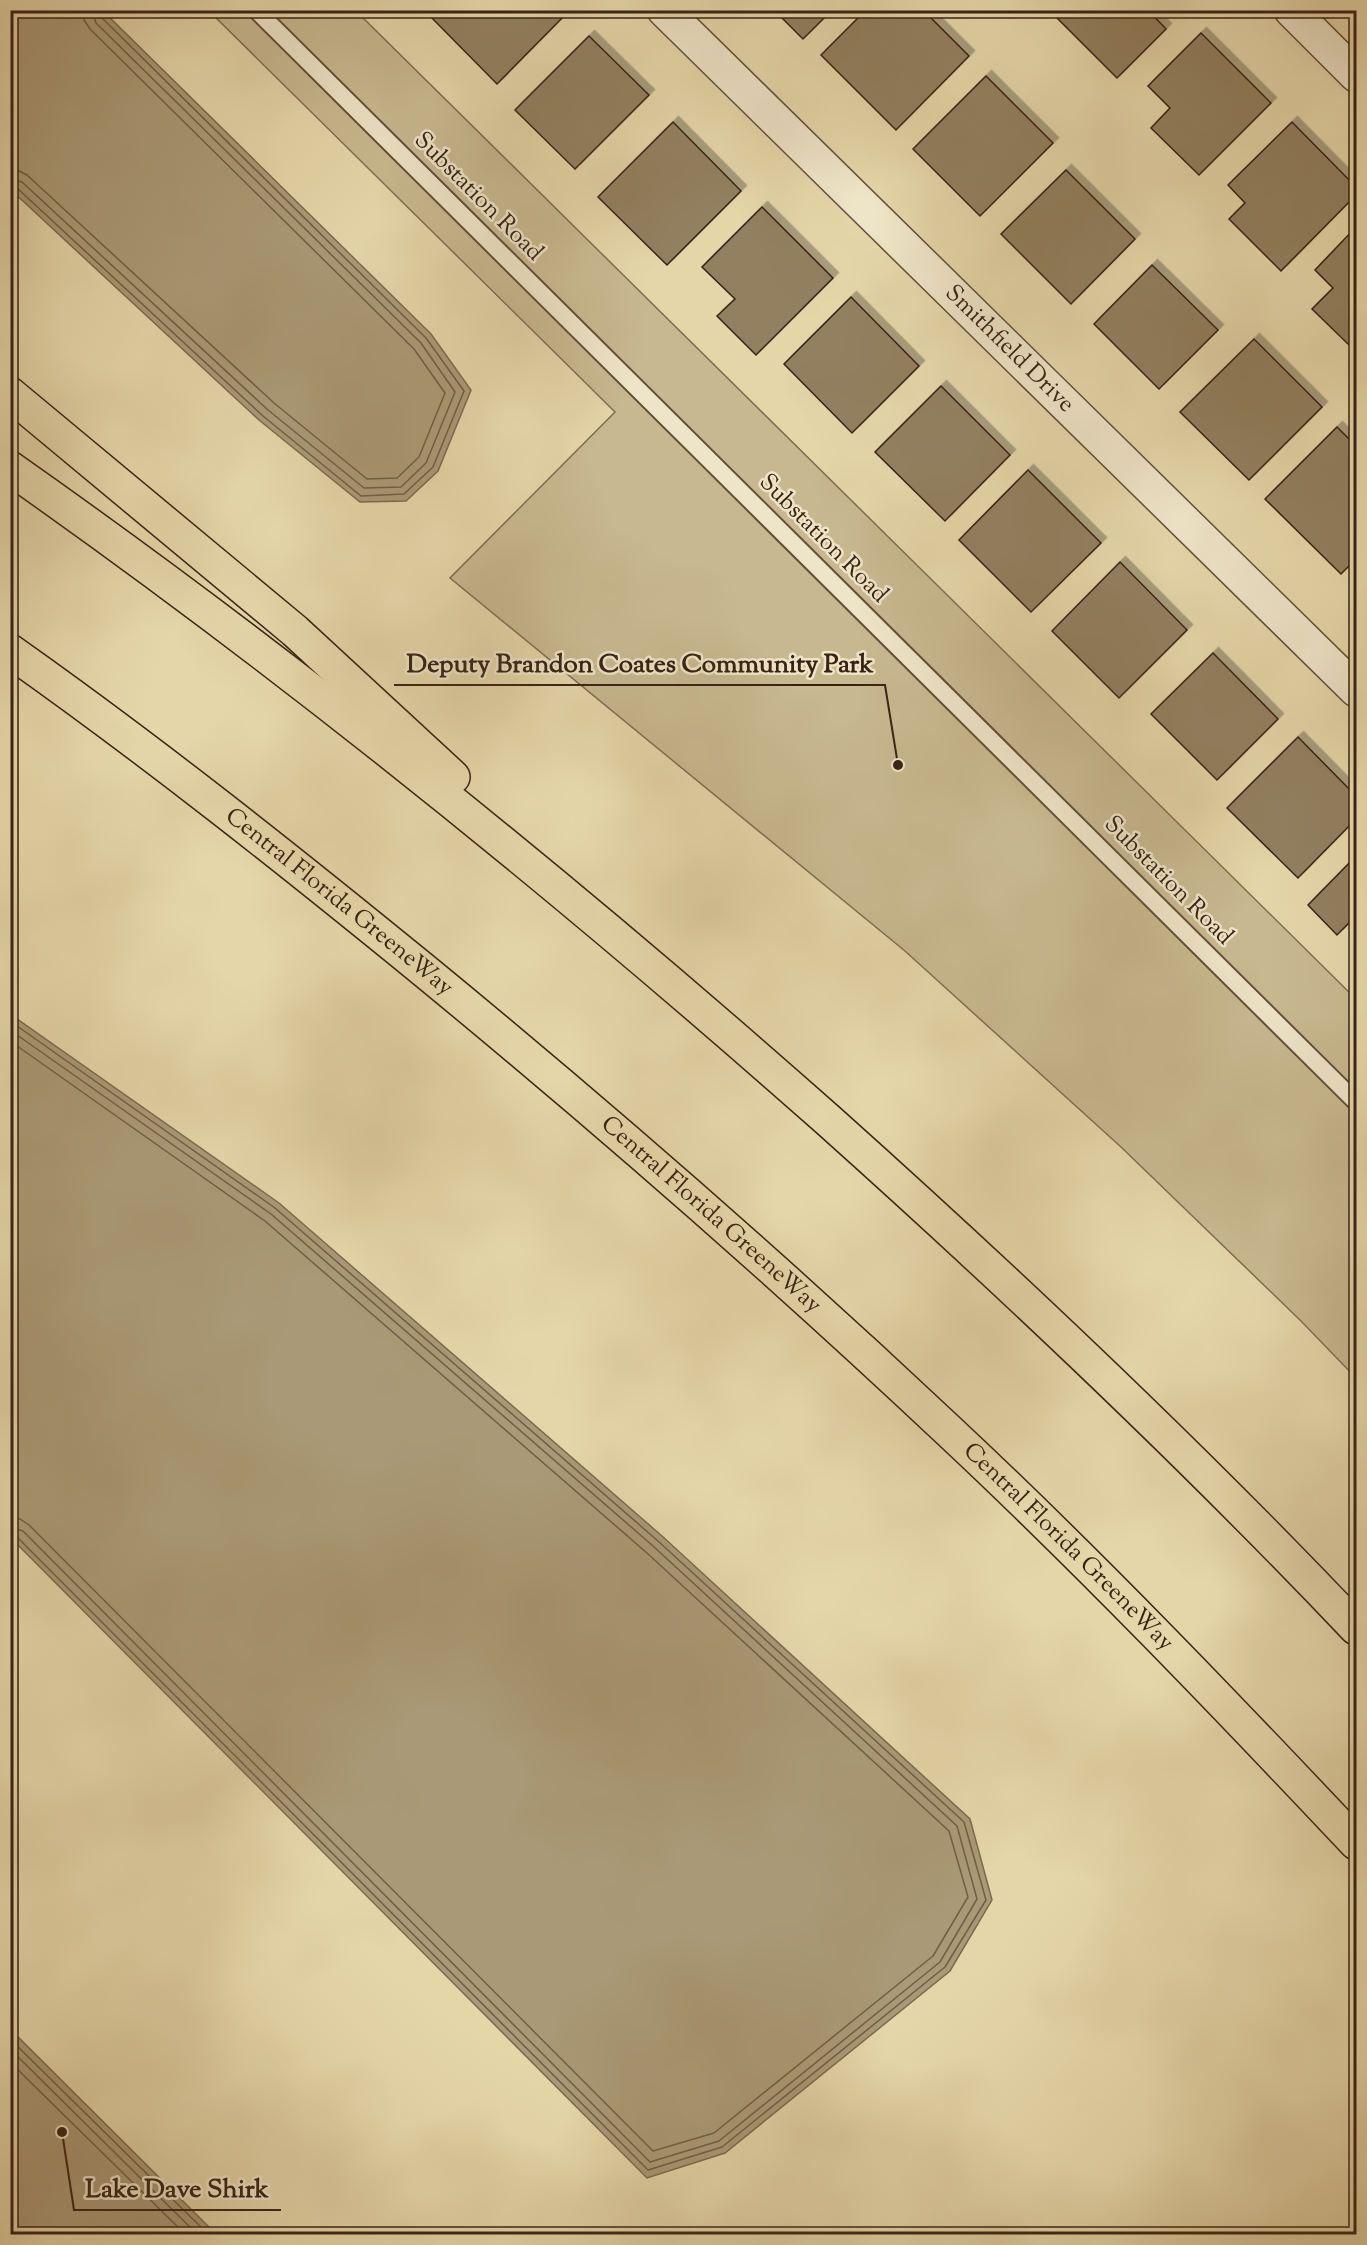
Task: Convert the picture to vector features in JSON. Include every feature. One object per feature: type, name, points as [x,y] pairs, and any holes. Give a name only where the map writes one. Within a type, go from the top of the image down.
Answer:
[{"type":"highway","points":[[10,394],[295,631],[758,1059]]},
{"type":"highway","points":[[10,468],[142,562],[292,675],[453,801],[608,929],[906,1191],[1054,1327],[1356,1628]]},
{"type":"highway","name":"Central Florida GreeneWay","points":[[10,651],[192,786],[360,918],[660,1169],[952,1434],[1225,1704],[1356,1843]]},
{"type":"street","name":"Smithfield Drive","points":[[664,10],[1356,690]]},
{"type":"street","points":[[1291,10],[1356,75]]},
{"type":"lane","name":"Substation Road","points":[[256,10],[1356,1102]]},
{"type":"shaded area","points":[[209,11],[356,11],[1356,999],[1356,1378],[1301,1321],[1121,1147],[905,951],[450,578],[615,412]]},
{"type":"water","points":[[10,11],[103,11],[431,334],[471,390],[438,471],[406,501],[360,502],[259,420],[11,190]]},
{"type":"water","points":[[10,1014],[279,1203],[662,1536],[970,1819],[992,1900],[950,1971],[725,2153],[647,2178],[11,1538]]},
{"type":"water","points":[[11,2030],[216,2234],[11,2234]]},
{"type":"building","points":[[424,10],[560,10],[565,15],[497,84]]},
{"type":"building","points":[[774,10],[832,10],[803,39]]},
{"type":"building","points":[[866,10],[923,10],[969,56],[896,130],[821,55]]},
{"type":"building","points":[[1049,10],[1148,10],[1166,29],[1117,78]]},
{"type":"building","points":[[1201,33],[1271,103],[1199,175],[1151,128],[1170,108],[1148,86]]},
{"type":"building","points":[[589,36],[649,95],[575,169],[515,110]]},
{"type":"building","points":[[986,76],[1053,143],[980,216],[913,149]]},
{"type":"building","points":[[673,122],[741,191],[667,265],[598,197]]},
{"type":"building","points":[[1292,122],[1356,187],[1356,195],[1281,271],[1229,219],[1245,203],[1228,185]]},
{"type":"building","points":[[1066,170],[1135,239],[1071,304],[1001,234]]},
{"type":"building","points":[[762,207],[833,278],[756,355],[717,316],[735,299],[702,267]]},
{"type":"building","points":[[1356,227],[1356,337],[1349,345],[1312,309],[1333,288],[1315,270]]},
{"type":"building","points":[[1152,265],[1218,330],[1159,389],[1094,324]]},
{"type":"building","points":[[851,297],[919,366],[852,433],[784,364]]},
{"type":"building","points":[[1254,339],[1322,407],[1249,480],[1180,412]]},
{"type":"building","points":[[941,386],[1010,455],[945,521],[875,452]]},
{"type":"building","points":[[1337,427],[1356,446],[1356,559],[1341,574],[1265,499]]},
{"type":"building","points":[[1028,470],[1101,543],[1031,612],[959,540]]},
{"type":"building","points":[[1120,562],[1187,630],[1119,698],[1052,631]]},
{"type":"building","points":[[1213,653],[1278,719],[1217,780],[1151,714]]},
{"type":"building","points":[[1298,737],[1356,796],[1356,819],[1298,878],[1227,808]]},
{"type":"building","points":[[1356,856],[1356,923],[1353,919],[1337,935],[1308,905]]},
{"type":"place","name":"Deputy Brandon Coates Community Park","points":[[898,765]]},
{"type":"place","name":"Lake Dave Shirk","points":[[62,2132]]}]
